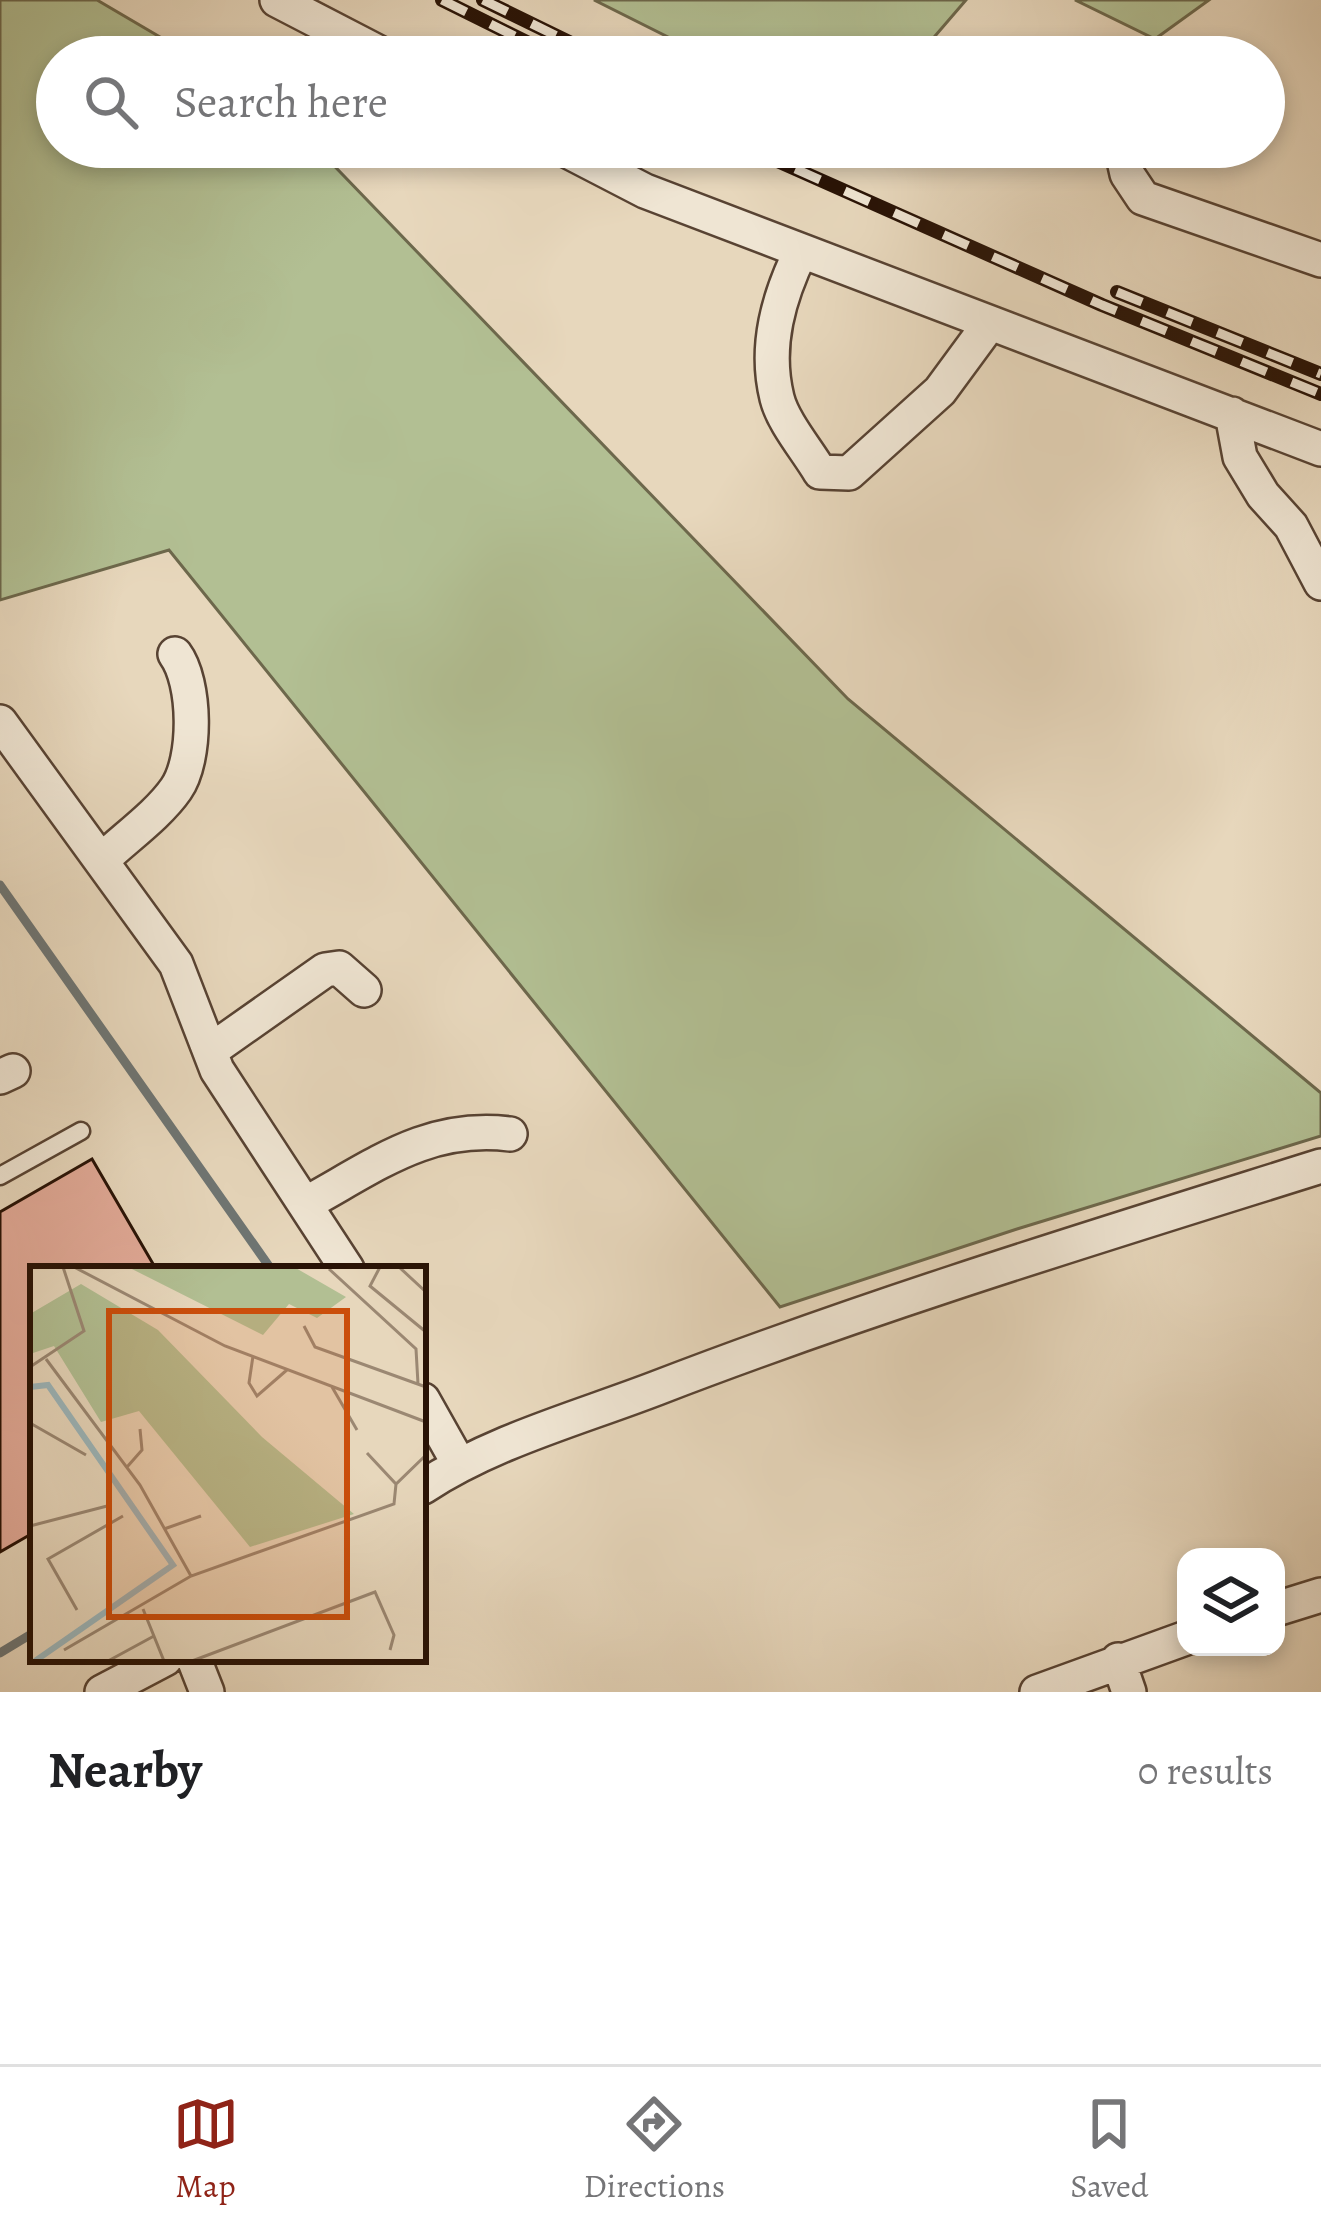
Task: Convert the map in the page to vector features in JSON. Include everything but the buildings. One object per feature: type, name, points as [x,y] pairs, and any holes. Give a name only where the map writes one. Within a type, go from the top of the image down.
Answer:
[{"type":"street","points":[[277,0],[346,36]]},
{"type":"street","points":[[602,168],[645,190],[1321,448]]},
{"type":"street","points":[[1125,168],[1143,198],[1321,260]]},
{"type":"street","points":[[801,250],[780,294],[773,342],[777,400],[820,472],[849,473],[940,391],[990,323]]},
{"type":"street","points":[[1232,414],[1240,457],[1263,495],[1291,526],[1321,584]]},
{"type":"street","points":[[102,860],[178,788],[192,708],[182,663],[175,654]]},
{"type":"street","points":[[0,722],[176,964],[217,1070],[345,1266]]},
{"type":"street","points":[[209,1052],[325,970],[339,968],[364,990]]},
{"type":"street","points":[[305,1204],[428,1138],[458,1132],[510,1134]]},
{"type":"street","points":[[426,1485],[459,1464],[695,1373],[940,1286],[1321,1166]]},
{"type":"street","points":[[426,1405],[459,1464]]},
{"type":"street","points":[[1285,1606],[1321,1595]]},
{"type":"street","points":[[1037,1692],[1124,1676],[1177,1644]]},
{"type":"street","points":[[102,1692],[159,1662]]},
{"type":"street","points":[[195,1662],[208,1692]]},
{"type":"lane","points":[[4,1167],[81,1131]]},
{"type":"green space","points":[[0,0],[97,0],[158,36],[36,36],[36,168],[336,168],[848,699],[1321,1093],[1321,1136],[780,1307],[169,550],[0,600]]},
{"type":"green space","points":[[594,0],[966,0],[935,36],[666,36]]},
{"type":"green space","points":[[1075,0],[1209,0],[1159,36],[1149,36]]},
{"type":"waterway","points":[[0,885],[269,1266]]},
{"type":"waterway","points":[[0,1653],[30,1635]]},
{"type":"railway","points":[[442,0],[515,36]]},
{"type":"railway","points":[[483,0],[557,36]]},
{"type":"railway","points":[[793,168],[1102,305],[1321,394]]},
{"type":"railway","points":[[1117,292],[1321,374]]}]
